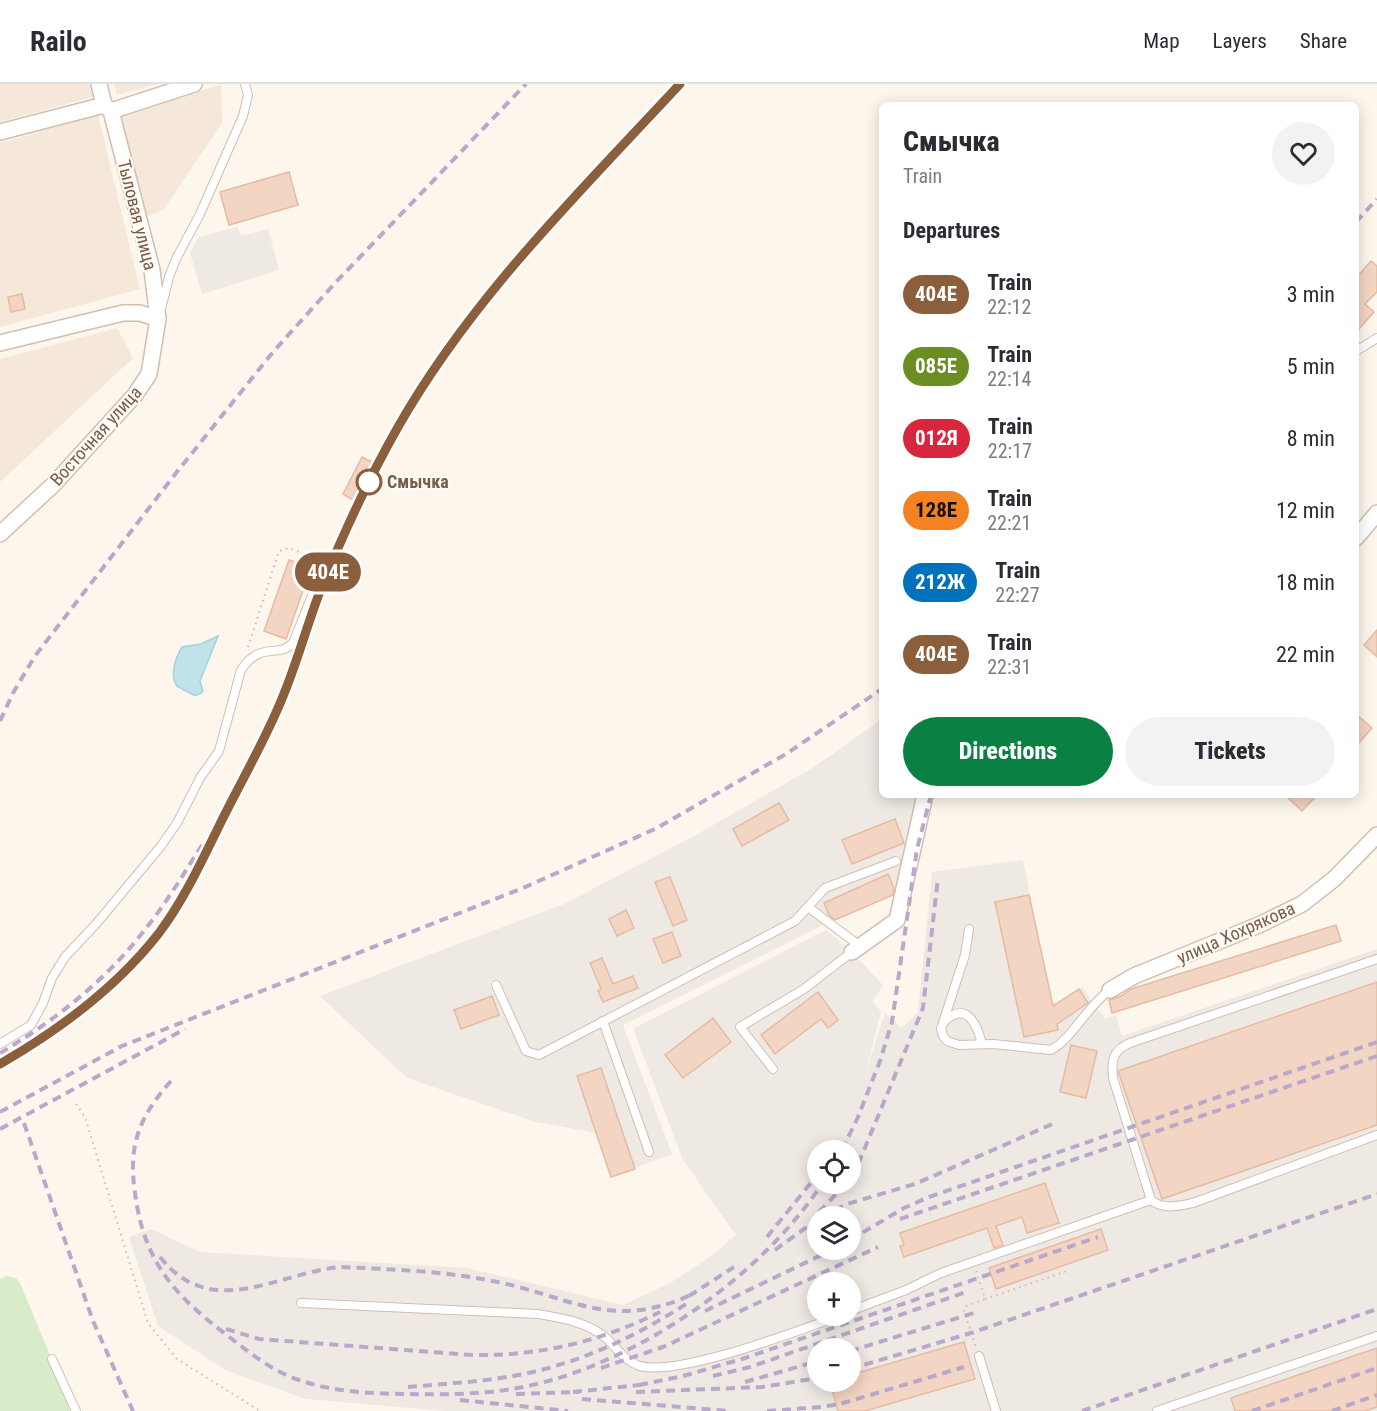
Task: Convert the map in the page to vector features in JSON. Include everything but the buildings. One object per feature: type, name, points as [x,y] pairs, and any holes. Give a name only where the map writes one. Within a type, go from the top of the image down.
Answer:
[{"type":"street","name":"Тыловая улица","points":[[99,84],[108,108],[152,270],[158,320]]},
{"type":"street","points":[[0,132],[108,108],[194,84]]},
{"type":"street","points":[[0,343],[123,313],[140,314],[158,320]]},
{"type":"street","name":"Восточная улица","points":[[0,534],[53,485],[143,384],[149,374],[158,320]]},
{"type":"street","points":[[1359,534],[1377,513]]},
{"type":"street","points":[[856,949],[897,920],[924,798]]},
{"type":"street","name":"улица Хохрякова","points":[[1110,990],[1134,976],[1261,924],[1302,904],[1342,872],[1377,835]]},
{"type":"lane","points":[[158,320],[176,259],[200,214],[243,116],[248,95],[245,84]]},
{"type":"lane","points":[[1359,349],[1377,338]]},
{"type":"lane","points":[[0,1044],[31,1025],[43,1003],[52,978],[65,957],[96,924],[161,846],[177,823],[200,778],[219,751],[241,670],[261,652],[284,650],[293,643],[325,563]]},
{"type":"lane","points":[[496,986],[526,1051],[539,1055],[795,921],[825,888],[896,861]]},
{"type":"lane","points":[[773,1070],[740,1027],[804,989],[856,949],[808,907]]},
{"type":"lane","points":[[969,929],[965,955],[941,1029],[947,1041],[959,1045],[993,1044],[1051,1050],[1061,1043],[1098,1000],[1110,990]]},
{"type":"lane","points":[[1377,959],[1130,1043],[1121,1047],[1112,1057],[1113,1078],[1151,1200],[1158,1206],[1193,1203],[1377,1135]]},
{"type":"lane","points":[[943,1023],[954,1015],[961,1014],[972,1018],[982,1044]]},
{"type":"lane","points":[[603,1021],[648,1152]]},
{"type":"lane","points":[[861,1307],[973,1262],[1151,1200]]},
{"type":"lane","points":[[302,1303],[538,1314],[557,1317],[591,1329],[604,1337],[628,1360],[645,1367],[666,1366],[722,1355],[811,1326]]},
{"type":"lane","points":[[1157,1411],[1377,1336]]},
{"type":"lane","points":[[979,1356],[996,1411]]},
{"type":"lane","points":[[52,1359],[76,1411]]},
{"type":"path","points":[[241,670],[279,551],[289,548],[325,563]]},
{"type":"path","points":[[76,1104],[85,1117],[148,1323],[177,1359],[260,1411]]},
{"type":"path","points":[[973,1262],[985,1299]]},
{"type":"path","points":[[979,1356],[964,1311],[966,1306],[1070,1270]]},
{"type":"shaded area","points":[[0,84],[93,84],[96,96],[0,122]]},
{"type":"shaded area","points":[[114,84],[158,84],[117,95]]},
{"type":"shaded area","points":[[221,85],[222,123],[164,209],[144,218],[118,114]]},
{"type":"shaded area","points":[[98,115],[140,289],[0,327],[0,143]]},
{"type":"shaded area","points":[[237,227],[241,236],[268,229],[279,270],[202,294],[190,253],[199,237]]},
{"type":"shaded area","points":[[117,328],[133,358],[0,482],[0,359]]},
{"type":"shaded area","points":[[879,721],[879,798],[918,798],[897,893],[827,923],[623,1025],[672,1154],[611,1177],[596,1133],[536,1122],[407,1078],[320,996],[564,904],[694,836],[814,767]]},
{"type":"shaded area","points":[[1023,860],[1052,1004],[1082,987],[1105,1019],[1116,1015],[1122,1036],[1377,949],[1377,1411],[445,1411],[306,1399],[225,1370],[158,1326],[129,1237],[151,1229],[200,1252],[467,1268],[623,1305],[670,1283],[707,1259],[736,1235],[683,1160],[633,1029],[826,930],[852,952],[883,985],[873,1001],[881,1012],[865,1074],[885,1013],[902,1028],[918,1012],[932,872]]},
{"type":"green space","points":[[6,1276],[16,1278],[20,1283],[70,1411],[0,1411],[0,1279]]},
{"type":"water","points":[[218,636],[200,681],[203,691],[195,695],[177,686],[173,671],[182,647],[201,644]]},
{"type":"railway","points":[[0,721],[13,693],[35,656],[273,352],[336,282],[526,84]]},
{"type":"railway","points":[[0,1064],[65,1022],[106,989],[142,953],[169,919],[194,876],[268,730],[281,701],[330,566],[367,485],[427,379],[493,290],[529,248],[680,84]]},
{"type":"railway","points":[[1359,219],[1377,199]]},
{"type":"railway","points":[[0,1112],[122,1046],[523,888],[655,829],[786,754],[879,691]]},
{"type":"railway","points":[[847,1140],[880,1061],[892,1022],[917,849],[930,798]]},
{"type":"railway","points":[[0,1053],[59,1014],[112,967],[159,911],[202,845]]},
{"type":"railway","points":[[861,1157],[923,1008],[938,878]]},
{"type":"railway","points":[[0,1129],[185,1029]]},
{"type":"railway","points":[[861,1233],[904,1208],[929,1197],[1377,1042]]},
{"type":"railway","points":[[900,1219],[1377,1056]]},
{"type":"railway","points":[[171,1081],[151,1107],[138,1132],[133,1160],[139,1217],[154,1258],[177,1291],[192,1306],[253,1355],[289,1376],[340,1390],[426,1394],[499,1391],[528,1386],[570,1374],[612,1357],[653,1336],[693,1311],[731,1282],[766,1251],[814,1194]]},
{"type":"railway","points":[[843,1206],[915,1184],[1057,1122]]},
{"type":"railway","points":[[24,1123],[93,1321],[133,1411]]},
{"type":"railway","points":[[767,1237],[807,1188]]},
{"type":"railway","points":[[825,1206],[836,1194]]},
{"type":"railway","points":[[861,1366],[971,1333],[1377,1194]]},
{"type":"railway","points":[[775,1250],[807,1227]]},
{"type":"railway","points":[[639,1385],[683,1376],[742,1359],[1098,1237]]},
{"type":"railway","points":[[601,1368],[663,1347],[878,1247]]},
{"type":"railway","points":[[160,1257],[180,1276],[201,1287],[223,1290],[246,1289],[340,1267],[452,1274],[516,1286],[566,1301],[613,1311],[638,1310],[665,1305],[695,1293]]},
{"type":"railway","points":[[705,1311],[811,1260]]},
{"type":"railway","points":[[689,1296],[734,1267]]},
{"type":"railway","points":[[713,1376],[750,1367],[966,1292]]},
{"type":"railway","points":[[408,1387],[500,1378],[559,1365],[625,1339],[686,1304]]},
{"type":"railway","points":[[1082,1411],[1377,1309]]},
{"type":"railway","points":[[226,1329],[259,1339],[497,1355],[545,1350],[592,1339],[660,1312]]},
{"type":"railway","points":[[861,1348],[974,1313]]},
{"type":"railway","points":[[745,1382],[807,1364]]},
{"type":"railway","points":[[767,1411],[840,1404],[964,1367]]},
{"type":"railway","points":[[1252,1411],[1377,1368]]},
{"type":"railway","points":[[636,1392],[762,1387],[807,1380]]},
{"type":"railway","points":[[573,1392],[648,1384]]},
{"type":"railway","points":[[516,1394],[579,1392]]},
{"type":"railway","points":[[1332,1411],[1377,1395]]},
{"type":"railway","points":[[582,1399],[730,1411]]},
{"type":"railway","points":[[460,1400],[568,1411]]},
{"type":"train","name":"404Е","points":[[0,1064],[36,1042],[109,985],[144,950],[172,915],[195,875],[281,703],[322,588],[348,526],[383,454],[410,407],[474,311],[504,275],[680,84]]},
{"type":"place","name":"Смычка","points":[[369,482]]}]
